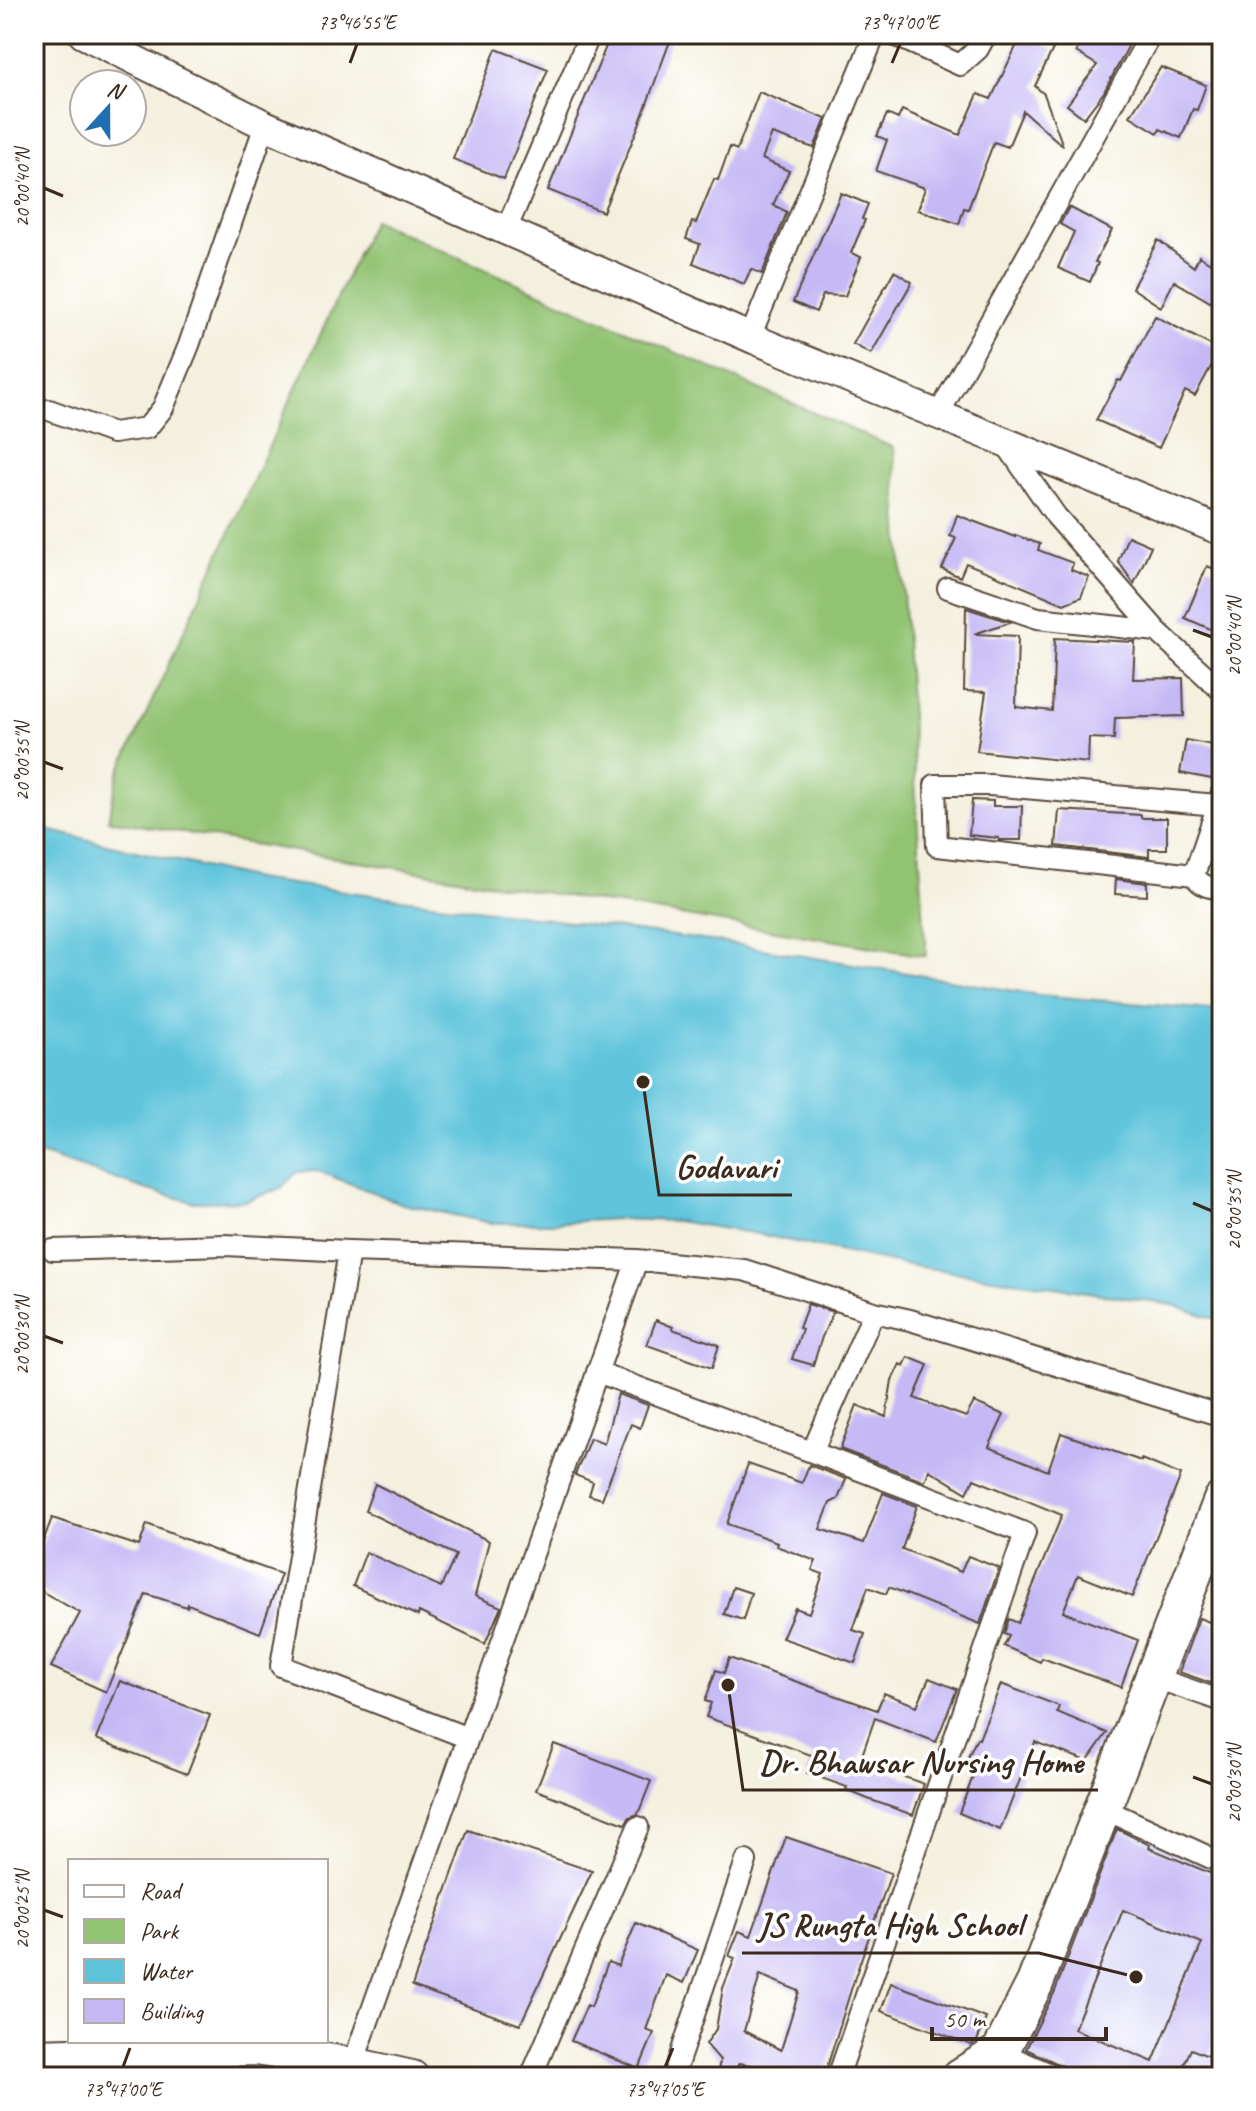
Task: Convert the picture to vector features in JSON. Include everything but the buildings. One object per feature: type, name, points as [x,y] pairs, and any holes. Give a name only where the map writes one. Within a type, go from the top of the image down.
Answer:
[{"type":"highway","points":[[960,2077],[1000,2052],[1035,1983],[1222,1500]]},
{"type":"main road","points":[[83,34],[265,125],[750,337],[1222,531]]},
{"type":"main road","points":[[35,2058],[255,2049],[351,2070],[412,2077]]},
{"type":"street","points":[[506,230],[590,34]]},
{"type":"street","points":[[750,337],[875,34]]},
{"type":"street","points":[[892,34],[960,65],[978,49],[986,34]]},
{"type":"street","points":[[938,415],[1151,34]]},
{"type":"street","points":[[49,410],[113,433],[147,428],[163,408],[189,345],[265,125]]},
{"type":"street","points":[[1005,443],[1056,516],[1157,631],[1222,691]]},
{"type":"street","points":[[948,588],[1038,618],[1157,631]]},
{"type":"street","points":[[935,785],[990,785],[1220,799],[1194,875],[937,846],[935,785]]},
{"type":"street","points":[[1194,875],[1199,883],[1207,887],[1222,888]]},
{"type":"street","points":[[53,1250],[225,1245],[637,1260],[744,1270],[1222,1416]]},
{"type":"street","points":[[349,1251],[281,1666],[468,1738]]},
{"type":"street","points":[[351,2070],[637,1260]]},
{"type":"street","points":[[812,1452],[874,1312]]},
{"type":"street","points":[[597,1372],[1025,1533],[838,2077]]},
{"type":"street","points":[[1153,1677],[1222,1701]]},
{"type":"street","points":[[1102,1808],[1222,1863]]},
{"type":"street","points":[[531,2077],[638,1827]]},
{"type":"street","points":[[673,2077],[746,1861]]},
{"type":"street","points":[[1000,2052],[1057,2077]]},
{"type":"shaded area","points":[[1114,1822],[1222,1869],[1222,2077],[1053,2077],[1016,2064]]},
{"type":"green space","points":[[373,220],[894,448],[926,956],[108,820],[118,775]]},
{"type":"water","points":[[34,827],[255,879],[733,944],[1039,995],[1222,1011],[1222,1321],[1173,1305],[895,1263],[758,1234],[676,1221],[616,1219],[491,1223],[403,1204],[318,1171],[297,1172],[281,1188],[246,1201],[193,1202],[34,1152]]},
{"type":"place","name":"Godavari","points":[[643,1082]]},
{"type":"place","name":"Dr. Bhawsar Nursing Home","points":[[728,1685]]},
{"type":"place","name":"JS Rungta High School","points":[[1136,1977]]}]
